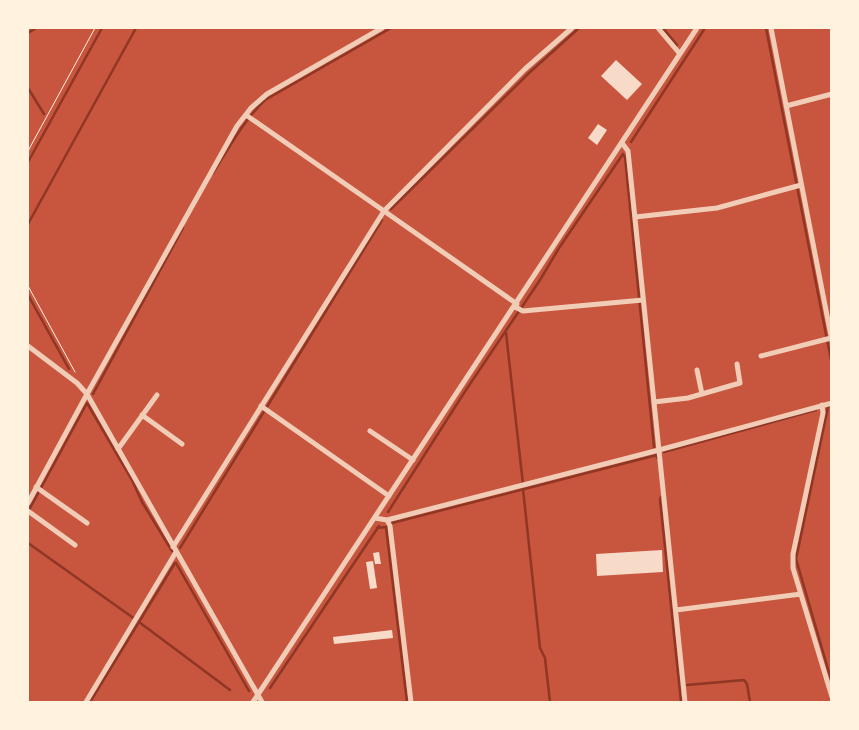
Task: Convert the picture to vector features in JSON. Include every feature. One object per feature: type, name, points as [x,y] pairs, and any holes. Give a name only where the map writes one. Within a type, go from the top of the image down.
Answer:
[{"type":"street","points":[[28,499],[237,126],[248,117],[258,101],[277,87],[382,28]]},
{"type":"street","points":[[86,702],[136,619],[174,550],[264,408],[384,211],[525,69],[572,28]]},
{"type":"street","points":[[658,28],[680,54]]},
{"type":"street","points":[[254,702],[697,28]]},
{"type":"street","points":[[761,356],[831,339],[798,186],[786,106],[771,28]]},
{"type":"street","points":[[786,106],[832,94]]},
{"type":"street","points":[[248,117],[384,211],[523,311],[644,300]]},
{"type":"street","points":[[622,143],[628,151],[685,702]]},
{"type":"street","points":[[635,217],[717,208],[798,186]]},
{"type":"street","points":[[28,346],[77,383],[87,394],[262,702]]},
{"type":"street","points":[[654,402],[688,398],[740,383],[737,364]]},
{"type":"street","points":[[697,370],[702,394]]},
{"type":"street","points":[[118,449],[157,395]]},
{"type":"street","points":[[375,518],[389,523],[832,402]]},
{"type":"street","points":[[822,405],[822,413],[792,554],[793,568],[832,697]]},
{"type":"street","points":[[264,408],[389,496]]},
{"type":"street","points":[[142,415],[182,444]]},
{"type":"street","points":[[370,431],[413,460]]},
{"type":"street","points":[[36,487],[86,524]]},
{"type":"street","points":[[28,511],[75,545]]},
{"type":"street","points":[[389,523],[412,702]]},
{"type":"street","points":[[676,610],[801,594]]},
{"type":"path","points":[[28,151],[95,28]]},
{"type":"path","points":[[28,286],[75,371],[77,383]]},
{"type":"building","points":[[616,60],[642,84],[627,100],[601,76]]},
{"type":"building","points":[[598,124],[607,130],[597,145],[588,138]]},
{"type":"building","points":[[662,550],[663,572],[597,576],[596,554]]},
{"type":"building","points":[[379,552],[381,564],[375,564],[373,553]]},
{"type":"building","points":[[373,561],[377,588],[370,589],[366,562]]},
{"type":"building","points":[[392,630],[393,638],[334,644],[333,637]]},
{"type":"waterway","points":[[28,33],[36,28]]},
{"type":"waterway","points":[[28,162],[102,28]]},
{"type":"waterway","points":[[28,224],[136,28]]},
{"type":"waterway","points":[[213,173],[243,126],[265,100],[391,28]]},
{"type":"waterway","points":[[391,209],[529,73],[579,28]]},
{"type":"waterway","points":[[663,28],[677,45]]},
{"type":"waterway","points":[[631,142],[705,28]]},
{"type":"waterway","points":[[766,28],[832,365]]},
{"type":"waterway","points":[[28,88],[44,114]]},
{"type":"waterway","points":[[623,154],[625,157],[654,447]]},
{"type":"waterway","points":[[388,512],[559,248],[623,154]]},
{"type":"waterway","points":[[180,548],[382,220]]},
{"type":"waterway","points":[[93,394],[183,228]]},
{"type":"waterway","points":[[28,295],[69,369]]},
{"type":"waterway","points":[[506,333],[523,484]]},
{"type":"waterway","points":[[87,403],[132,480],[142,502],[172,551]]},
{"type":"waterway","points":[[29,510],[87,403]]},
{"type":"waterway","points":[[828,407],[796,559],[832,683]]},
{"type":"waterway","points":[[664,452],[816,410]]},
{"type":"waterway","points":[[386,527],[392,523],[657,455],[657,458]]},
{"type":"waterway","points":[[523,489],[540,648],[545,658],[550,702]]},
{"type":"waterway","points":[[662,496],[660,499],[681,702]]},
{"type":"waterway","points":[[270,688],[379,526]]},
{"type":"waterway","points":[[377,528],[386,527],[407,702]]},
{"type":"waterway","points":[[28,543],[230,690]]},
{"type":"waterway","points":[[90,702],[175,563]]},
{"type":"waterway","points":[[176,563],[249,691]]},
{"type":"waterway","points":[[687,685],[744,680],[747,684],[750,702]]}]
